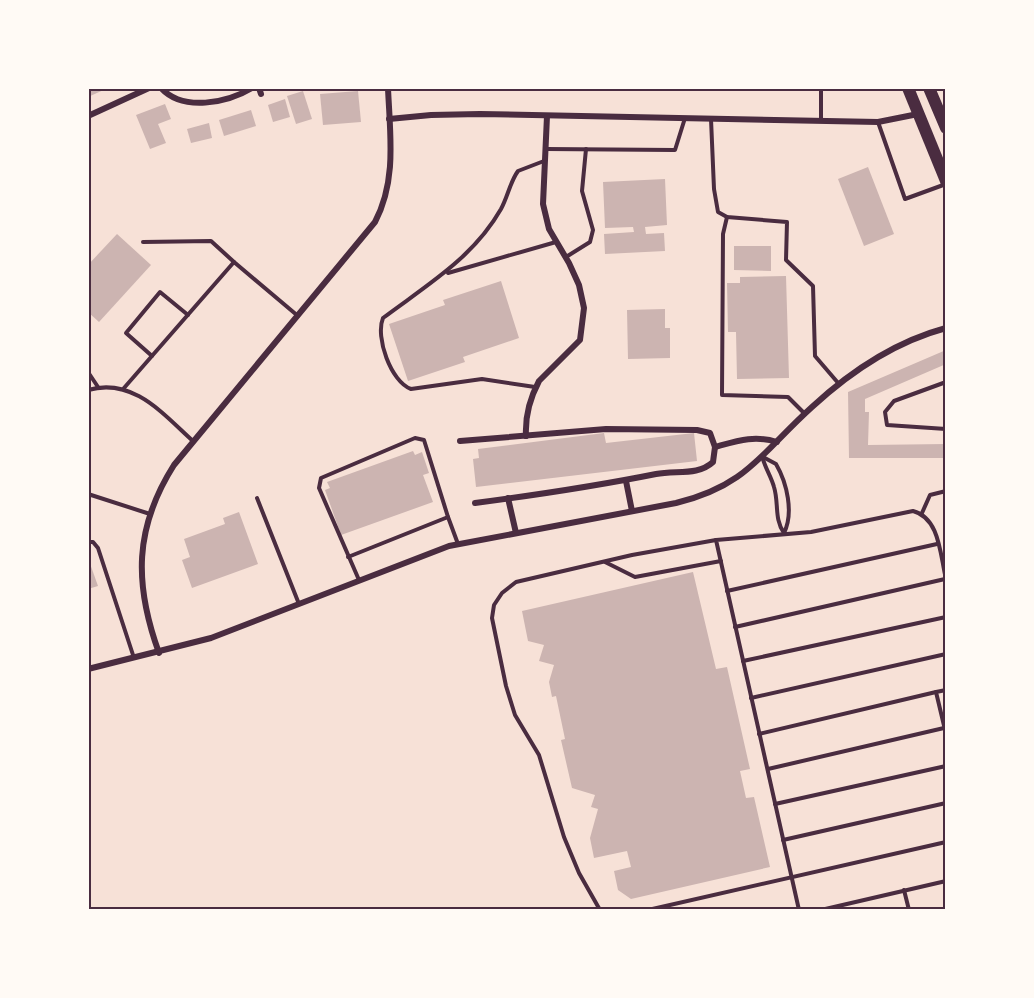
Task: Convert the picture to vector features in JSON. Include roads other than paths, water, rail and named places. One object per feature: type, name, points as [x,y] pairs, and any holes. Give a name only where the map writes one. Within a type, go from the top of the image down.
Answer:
[{"type":"main road","points":[[908,88],[945,183]]},
{"type":"main road","points":[[929,88],[945,128]]},
{"type":"street","points":[[88,116],[149,88]]},
{"type":"street","points":[[161,88],[174,99],[215,102],[231,99],[252,88]]},
{"type":"street","points":[[159,653],[151,630],[141,583],[142,545],[150,513],[164,481],[194,441],[365,236],[383,206],[391,172],[388,88]]},
{"type":"street","points":[[389,119],[431,115],[878,122],[918,114]]},
{"type":"street","points":[[526,436],[526,424],[538,381],[580,340],[584,308],[579,285],[549,229],[543,204],[547,116]]},
{"type":"street","points":[[88,669],[159,653],[211,638],[458,544],[632,511],[712,493],[730,483],[762,456],[839,384],[892,349],[945,328]]},
{"type":"street","points":[[460,441],[606,429],[697,430],[710,433],[715,447],[713,462],[704,470],[659,474],[475,503]]},
{"type":"street","points":[[715,447],[746,438],[761,437],[777,442]]},
{"type":"street","points":[[626,481],[632,511]]},
{"type":"street","points":[[508,498],[516,533]]},
{"type":"lane","points":[[821,88],[821,121]]},
{"type":"lane","points":[[545,149],[675,150],[685,118]]},
{"type":"lane","points":[[711,119],[714,189],[718,212],[727,217],[787,222],[786,260],[813,286],[815,356],[839,384]]},
{"type":"lane","points":[[878,122],[905,199],[945,183]]},
{"type":"lane","points":[[566,257],[590,242],[593,230],[582,191],[586,149]]},
{"type":"lane","points":[[536,387],[482,378],[411,389],[398,381],[380,326],[383,318],[444,274],[481,238],[502,207],[518,171],[544,161]]},
{"type":"lane","points":[[727,217],[723,234],[722,395],[788,397],[805,414]]},
{"type":"lane","points":[[143,242],[211,241],[298,316]]},
{"type":"lane","points":[[444,274],[557,242]]},
{"type":"lane","points":[[124,388],[234,262]]},
{"type":"lane","points":[[152,356],[126,333],[160,292],[188,315]]},
{"type":"lane","points":[[88,372],[98,387]]},
{"type":"lane","points":[[945,381],[894,401],[885,412],[887,425],[945,429]]},
{"type":"lane","points":[[88,390],[98,387],[124,388],[146,399],[194,441]]},
{"type":"lane","points":[[359,580],[319,488],[321,478],[416,438],[424,440],[458,544]]},
{"type":"lane","points":[[762,456],[776,464],[784,481],[790,523],[784,534]]},
{"type":"lane","points":[[762,456],[765,471],[775,488],[778,524],[784,534]]},
{"type":"lane","points":[[922,513],[930,495],[945,491]]},
{"type":"lane","points":[[88,494],[150,513]]},
{"type":"lane","points":[[256,498],[299,604]]},
{"type":"lane","points":[[600,909],[579,873],[564,837],[539,754],[511,706],[492,631],[494,605],[502,593],[516,582],[605,561],[716,540],[811,532],[906,512],[922,513],[933,525],[944,566],[945,579],[735,627]]},
{"type":"lane","points":[[348,557],[448,517]]},
{"type":"lane","points":[[716,540],[799,909]]},
{"type":"lane","points":[[88,542],[93,542],[98,548],[135,658]]},
{"type":"lane","points":[[727,591],[938,544]]},
{"type":"lane","points":[[605,561],[635,577],[721,561]]},
{"type":"lane","points":[[743,662],[945,616]]},
{"type":"lane","points":[[751,698],[945,654]]},
{"type":"lane","points":[[759,734],[945,690]]},
{"type":"lane","points":[[768,769],[945,731],[936,692]]},
{"type":"lane","points":[[775,804],[945,766]]},
{"type":"lane","points":[[783,840],[945,803]]},
{"type":"lane","points":[[648,909],[945,842]]},
{"type":"lane","points":[[821,909],[945,881]]},
{"type":"lane","points":[[904,890],[909,909]]}]
